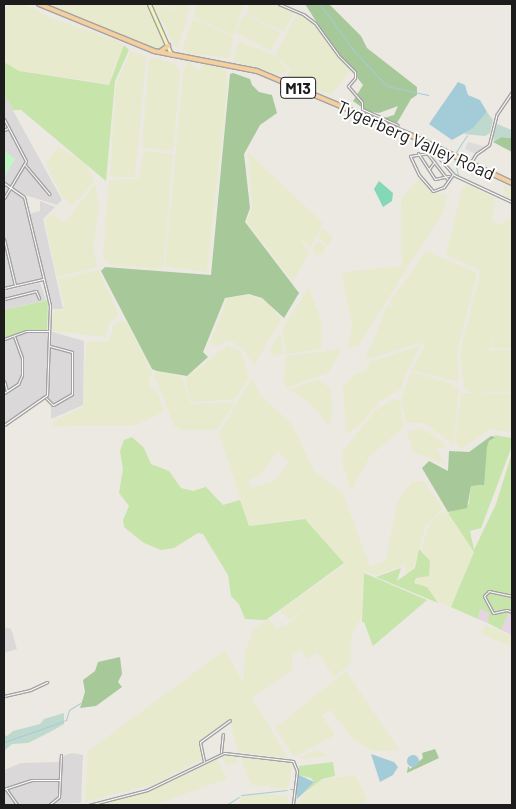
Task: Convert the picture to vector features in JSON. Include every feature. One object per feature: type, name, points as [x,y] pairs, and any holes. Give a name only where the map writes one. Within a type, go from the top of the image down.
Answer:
[{"type":"main road","name":"M13","points":[[39,4],[156,52],[171,54]]},
{"type":"main road","points":[[149,4],[171,54]]},
{"type":"main road","points":[[156,52],[165,51],[168,46]]},
{"type":"main road","name":"Tygerberg Valley Road","points":[[171,54],[251,69],[437,147],[512,183]]},
{"type":"street","points":[[279,4],[303,14],[316,24],[338,56],[355,72],[355,78],[348,86],[362,102],[362,109],[398,125]]},
{"type":"street","points":[[470,163],[476,154],[489,145],[494,122],[502,104],[512,94]]},
{"type":"street","points":[[4,119],[25,158],[24,165],[4,198]]},
{"type":"street","points":[[4,130],[8,127]]},
{"type":"street","points":[[437,147],[434,152],[418,153],[409,158],[432,191],[442,188],[453,174]]},
{"type":"street","points":[[434,152],[453,174],[512,202]]},
{"type":"street","points":[[418,153],[435,179],[446,175],[450,176]]},
{"type":"street","points":[[428,153],[448,180]]},
{"type":"street","points":[[428,169],[434,161]]},
{"type":"street","points":[[24,165],[49,194]]},
{"type":"street","points":[[4,183],[23,195],[44,278],[49,302],[46,398],[53,405],[72,394],[72,352],[49,346]]},
{"type":"street","points":[[4,239],[15,285]]},
{"type":"street","points":[[4,288],[44,278]]},
{"type":"street","points":[[4,299],[36,291],[39,298]]},
{"type":"street","points":[[4,340],[26,331],[49,332]]},
{"type":"street","points":[[4,394],[18,384],[22,376],[22,360],[14,336]]},
{"type":"street","points":[[4,382],[7,391]]},
{"type":"street","points":[[4,425],[46,398]]},
{"type":"street","points":[[512,596],[489,591],[484,596],[493,613],[507,610],[512,612]]},
{"type":"street","points":[[4,696],[47,682]]},
{"type":"street","points":[[204,762],[200,742],[230,720]]},
{"type":"street","points":[[221,754],[223,734]]},
{"type":"street","points":[[89,805],[147,790],[221,754],[293,761],[297,771],[293,805]]},
{"type":"street","points":[[48,805],[59,798],[61,755]]},
{"type":"street","points":[[17,805],[5,789],[32,780],[60,780]]},
{"type":"shaded area","points":[[4,94],[62,200],[57,205],[22,194],[28,214],[40,211],[40,201],[55,207],[43,219],[63,309],[49,309],[43,279],[4,288],[4,177],[15,159],[4,151]]},
{"type":"shaded area","points":[[468,142],[483,146],[486,152],[473,153],[465,149]]},
{"type":"shaded area","points":[[40,283],[46,300],[4,310],[4,291]]},
{"type":"shaded area","points":[[26,331],[49,331],[84,341],[83,405],[51,419],[51,405],[45,398],[4,425],[4,339]]},
{"type":"shaded area","points":[[480,609],[490,613],[488,623],[478,619]]},
{"type":"shaded area","points":[[509,612],[512,614],[512,635],[501,630]]},
{"type":"shaded area","points":[[4,627],[11,629],[17,649],[4,653]]},
{"type":"shaded area","points":[[72,753],[83,755],[81,803],[4,805],[4,770],[21,763],[63,762],[63,756]]},
{"type":"green space","points":[[10,4],[25,4],[51,18],[121,42],[124,51],[112,72],[111,84],[19,71],[4,62],[4,11]]},
{"type":"green space","points":[[46,4],[146,4],[165,43],[160,48],[154,48]]},
{"type":"green space","points":[[157,4],[188,16],[177,49],[154,6]]},
{"type":"green space","points":[[162,4],[190,4],[187,15]]},
{"type":"green space","points":[[197,4],[243,4],[234,36],[193,17]]},
{"type":"green space","points":[[248,4],[278,4],[295,12],[284,32],[248,14]]},
{"type":"green space","points":[[305,4],[329,4],[361,36],[367,48],[417,87],[417,95],[411,99],[397,123],[384,118],[394,115],[398,106],[379,113],[367,111],[353,101],[363,85],[333,48]]},
{"type":"green space","points":[[298,13],[315,24],[351,70],[331,95],[293,80],[287,75],[291,70],[275,55]]},
{"type":"green space","points":[[245,14],[281,32],[271,51],[235,33]]},
{"type":"green space","points":[[193,19],[233,37],[229,58],[187,53],[183,47]]},
{"type":"green space","points":[[239,41],[275,56],[287,70],[279,75],[273,74],[233,60]]},
{"type":"green space","points":[[124,45],[129,50],[115,81],[106,181],[21,110],[13,110],[4,94],[4,62],[19,71],[109,85]]},
{"type":"green space","points":[[131,51],[146,57],[135,177],[110,177],[116,84]]},
{"type":"green space","points":[[152,57],[176,64],[180,72],[173,151],[142,148],[149,61]]},
{"type":"green space","points":[[188,61],[198,71],[205,64],[226,70],[227,89],[207,272],[165,267],[183,74]]},
{"type":"green space","points":[[233,73],[250,79],[252,85],[259,92],[272,95],[277,113],[260,125],[244,154],[250,208],[245,222],[299,293],[284,318],[262,298],[249,294],[225,298],[203,352],[208,357],[187,376],[157,371],[152,369],[101,271],[105,267],[211,275],[230,74]]},
{"type":"green space","points":[[487,112],[493,120],[490,133],[485,136],[464,134]]},
{"type":"green space","points":[[497,124],[512,130],[512,138],[501,137],[494,141],[493,135]]},
{"type":"green space","points":[[501,137],[512,138],[512,152],[493,142]]},
{"type":"green space","points":[[57,147],[85,162],[94,182],[73,205],[63,198],[46,165]]},
{"type":"green space","points":[[4,151],[15,159],[4,177]]},
{"type":"green space","points":[[144,151],[173,154],[163,269],[110,265],[103,258],[109,180],[139,179]]},
{"type":"green space","points":[[248,152],[323,223],[310,248],[303,240],[301,242],[309,252],[293,282],[247,222],[252,207]]},
{"type":"green space","points":[[419,179],[431,192],[447,195],[444,211],[408,266],[403,266],[408,267],[358,346],[348,347],[352,327],[342,272],[402,266],[401,199]]},
{"type":"green space","points":[[379,181],[393,193],[392,201],[383,207],[374,189]]},
{"type":"green space","points":[[95,184],[99,208],[93,247],[97,267],[57,277],[45,221],[52,214],[65,222]]},
{"type":"green space","points":[[469,185],[495,198],[492,221],[501,225],[508,218],[512,221],[512,348],[491,348],[499,324],[487,354],[491,350],[512,350],[512,392],[472,393],[464,389],[460,351],[480,275],[479,270],[446,255],[462,189]]},
{"type":"green space","points":[[504,185],[512,188],[512,200],[503,195]]},
{"type":"green space","points":[[323,228],[333,237],[327,246],[318,236]]},
{"type":"green space","points":[[319,243],[325,249],[319,255],[313,249]]},
{"type":"green space","points":[[426,251],[477,273],[457,353],[459,382],[411,370],[424,348],[423,342],[365,360],[387,306],[394,308],[390,302]]},
{"type":"green space","points":[[98,270],[119,315],[109,323],[106,337],[53,331],[53,310],[63,310],[64,304],[58,279]]},
{"type":"green space","points":[[309,287],[322,323],[321,349],[286,354],[282,329]]},
{"type":"green space","points":[[249,295],[270,304],[281,320],[254,365],[242,348],[230,340],[215,346],[210,343],[228,297]]},
{"type":"green space","points":[[48,300],[47,330],[26,330],[4,339],[4,310]]},
{"type":"green space","points":[[122,321],[127,323],[152,373],[149,382],[151,388],[156,389],[164,411],[137,425],[53,426],[53,421],[83,407],[86,342],[109,341],[114,325]]},
{"type":"green space","points":[[280,334],[284,354],[272,356],[270,349]]},
{"type":"green space","points":[[228,345],[241,351],[249,377],[235,399],[191,402],[185,379]]},
{"type":"green space","points":[[421,345],[405,375],[401,389],[380,401],[362,423],[346,434],[343,386],[354,375],[367,370],[370,362]]},
{"type":"green space","points":[[342,349],[329,372],[286,388],[284,381],[286,356]]},
{"type":"green space","points":[[157,371],[182,377],[190,404],[235,402],[219,427],[214,430],[182,430],[174,426],[154,374]]},
{"type":"green space","points":[[411,372],[448,382],[459,389],[453,444],[424,423],[406,423],[401,400]]},
{"type":"green space","points":[[252,378],[261,396],[291,423],[314,471],[343,493],[370,567],[386,560],[397,503],[411,482],[423,481],[443,508],[425,527],[414,567],[405,574],[406,564],[378,575],[364,571],[361,619],[352,632],[350,664],[334,678],[318,652],[308,659],[301,649],[292,655],[292,670],[252,698],[288,758],[238,752],[230,721],[200,742],[203,759],[154,784],[85,802],[88,751],[225,650],[243,682],[246,650],[253,630],[269,619],[276,628],[287,625],[307,607],[289,620],[280,611],[320,582],[320,587],[321,582],[345,564],[305,518],[249,526],[219,433]],"holes":[[[278,451],[289,462],[274,481],[251,488],[249,480],[260,475]]]},
{"type":"green space","points":[[317,379],[330,388],[333,410],[329,426],[310,403],[289,390]]},
{"type":"green space","points":[[461,393],[512,394],[512,432],[490,429],[461,449],[455,442]]},
{"type":"green space","points":[[394,399],[399,400],[404,427],[370,456],[351,491],[342,463],[343,451],[375,411]]},
{"type":"green space","points":[[422,428],[444,443],[445,448],[436,448],[446,464],[413,452],[407,432]]},
{"type":"green space","points":[[494,435],[512,438],[512,446],[481,528],[470,531],[474,550],[496,504],[512,453],[512,615],[509,612],[501,630],[488,623],[489,613],[480,609],[478,619],[451,607],[474,552],[448,513],[469,504],[471,486],[481,486],[487,447],[489,441],[496,437]]},
{"type":"green space","points":[[491,436],[496,437],[489,441],[487,447],[484,485],[471,486],[467,508],[448,512],[422,468],[429,461],[448,471],[449,451],[469,452]]},
{"type":"green space","points":[[132,437],[144,448],[151,464],[169,471],[181,488],[193,491],[206,487],[223,505],[240,500],[249,526],[305,519],[344,563],[266,620],[245,619],[239,604],[231,596],[228,575],[203,534],[198,533],[174,548],[161,550],[144,543],[124,527],[123,520],[129,506],[119,493],[123,469],[120,451],[124,440]]},
{"type":"green space","points":[[446,511],[474,552],[451,607],[438,602],[424,586],[414,582],[429,570],[430,561],[421,549],[428,528],[433,519]]},
{"type":"green space","points":[[419,549],[430,561],[429,576],[416,578],[414,583],[427,587],[438,603],[376,577],[401,568],[397,581],[415,568]]},
{"type":"green space","points":[[364,573],[427,600],[373,646],[364,622],[362,622]]},
{"type":"green space","points":[[485,625],[512,636],[512,647],[481,634]]},
{"type":"green space","points":[[120,657],[122,674],[118,682],[122,687],[96,706],[80,708],[85,692],[83,680],[95,671],[98,662]]},
{"type":"green space","points":[[346,671],[399,750],[374,751],[353,740],[331,710],[322,715],[335,735],[294,757],[275,728]]},
{"type":"green space","points":[[64,713],[64,724],[28,743],[12,744],[4,751],[4,735],[7,736],[13,731],[40,724],[44,719]]},
{"type":"green space","points":[[435,749],[439,758],[407,773],[408,766],[410,769],[423,758],[422,753]]},
{"type":"green space","points":[[316,750],[329,756],[300,759],[300,757]]},
{"type":"green space","points":[[215,756],[227,779],[153,805],[93,805],[150,789]]},
{"type":"green space","points":[[221,756],[236,756],[239,762],[227,766]]},
{"type":"green space","points":[[240,756],[289,763],[292,767],[288,789],[251,785]]},
{"type":"green space","points":[[333,762],[335,776],[322,779],[299,797],[314,782],[311,778],[299,775],[297,799],[294,801],[299,766]]},
{"type":"green space","points":[[355,775],[367,800],[362,805],[295,805],[320,780]]},
{"type":"green space","points":[[254,793],[287,796],[288,805],[241,805],[240,797]]},
{"type":"water","points":[[458,82],[465,85],[468,95],[480,100],[487,112],[473,128],[452,140],[429,124]]},
{"type":"water","points":[[371,754],[394,762],[398,767],[393,775],[380,782]]},
{"type":"water","points":[[411,755],[415,755],[419,761],[415,767],[411,767],[407,763],[407,759]]},
{"type":"water","points":[[299,775],[314,782],[297,799],[297,782]]},
{"type":"waterway","points":[[320,4],[354,51],[387,86],[428,95]]},
{"type":"waterway","points":[[456,152],[467,135]]},
{"type":"waterway","points":[[454,158],[458,176]]},
{"type":"waterway","points":[[4,742],[66,720],[69,710],[80,703]]},
{"type":"waterway","points":[[241,795],[287,790]]},
{"type":"waterway","points":[[226,805],[239,797]]}]
